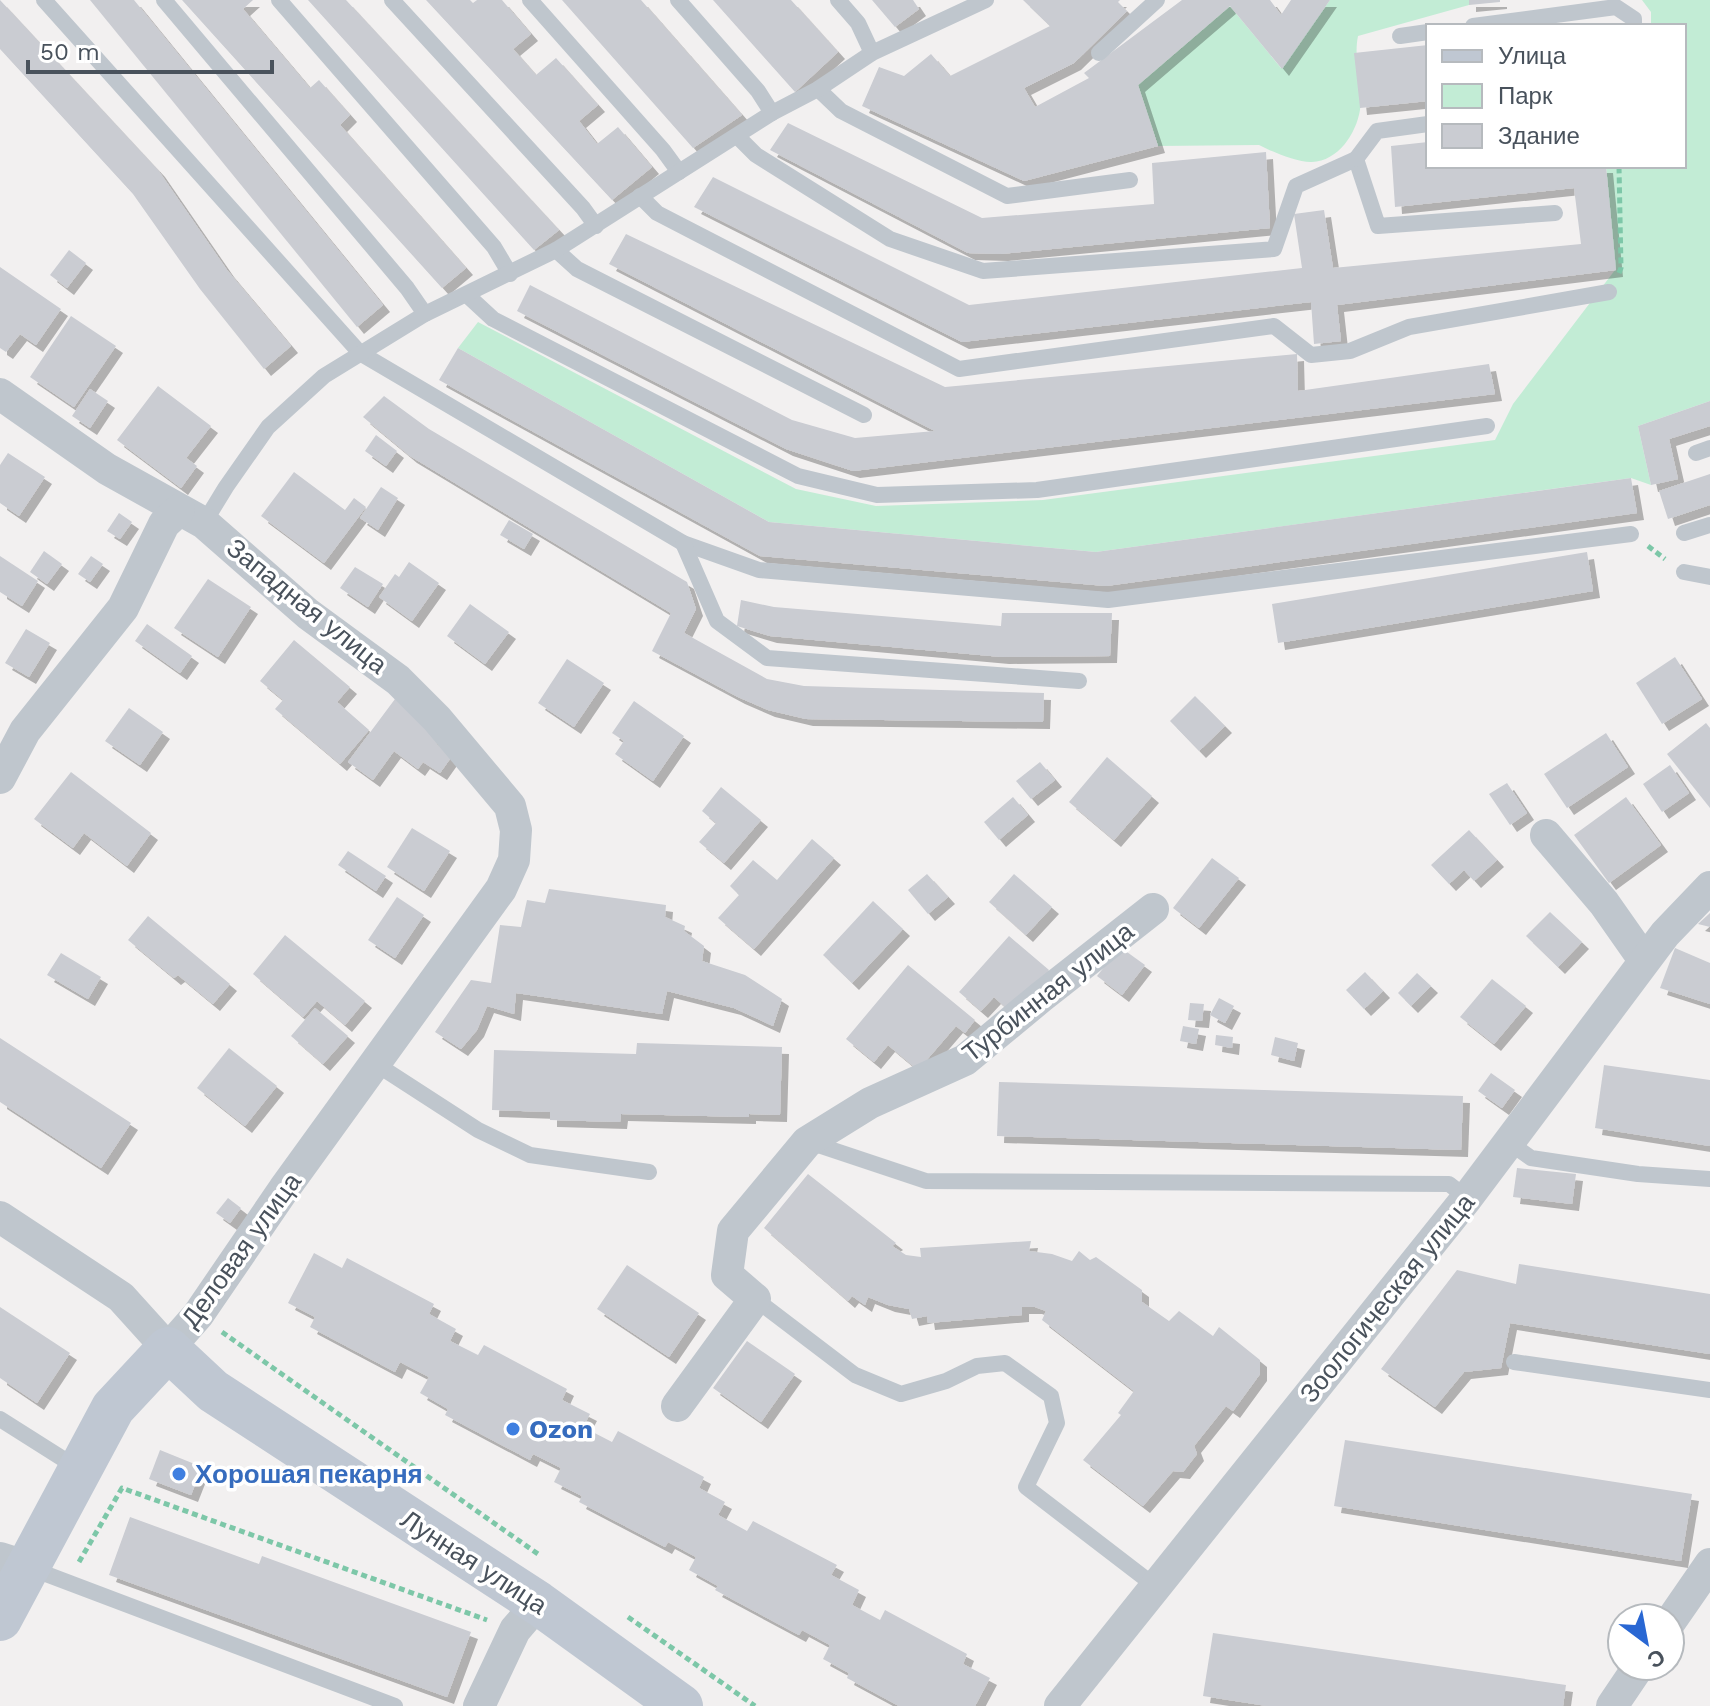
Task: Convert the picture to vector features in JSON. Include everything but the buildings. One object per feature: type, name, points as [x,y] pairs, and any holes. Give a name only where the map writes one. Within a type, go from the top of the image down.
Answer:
[{"type":"street","name":"Западная улица","points":[[0,394],[107,469],[192,517],[308,614],[398,680],[480,768],[510,806],[516,830],[514,860],[501,889]]},
{"type":"street","points":[[0,778],[25,731],[123,608],[164,524],[192,517]]},
{"type":"street","points":[[1546,835],[1604,903],[1644,960]]},
{"type":"street","name":"Зоологическая улица","points":[[1060,1706],[1467,1198],[1644,960],[1710,887]]},
{"type":"street","name":"Деловая улица","points":[[0,1619],[32,1569],[113,1408],[198,1315],[501,889]]},
{"type":"street","name":"Турбинная улица","points":[[755,1299],[727,1275],[733,1231],[807,1142],[870,1103],[965,1060],[1153,909]]},
{"type":"street","name":"Лунная улица","points":[[0,1217],[121,1297],[168,1349],[213,1391],[527,1617],[681,1706]]},
{"type":"street","points":[[677,1406],[755,1299]]},
{"type":"street","points":[[1684,1602],[1710,1564]]},
{"type":"street","points":[[479,1706],[527,1617]]},
{"type":"street","points":[[1612,1706],[1628,1682]]},
{"type":"lane","points":[[44,0],[360,353],[683,543],[759,570],[1108,600],[1631,534]]},
{"type":"lane","points":[[164,0],[407,288],[425,314]]},
{"type":"lane","points":[[279,0],[494,247],[510,274]]},
{"type":"lane","points":[[392,0],[583,208],[596,226]]},
{"type":"lane","points":[[530,0],[679,172]]},
{"type":"lane","points":[[678,0],[758,91],[772,113]]},
{"type":"lane","points":[[838,0],[858,23],[872,53]]},
{"type":"lane","points":[[192,517],[226,487],[268,427],[324,376],[425,314],[556,250],[872,53],[957,6],[986,0]]},
{"type":"lane","points":[[1099,53],[1157,0]]},
{"type":"lane","points":[[1488,24],[1616,7],[1634,19],[1634,24]]},
{"type":"lane","points":[[1400,36],[1426,32]]},
{"type":"lane","points":[[818,89],[841,111],[1007,196],[1130,180]]},
{"type":"lane","points":[[738,137],[756,155],[890,239],[983,271],[1274,249],[1296,186],[1356,159],[1377,131],[1426,124]]},
{"type":"lane","points":[[1356,159],[1378,226],[1555,213]]},
{"type":"lane","points":[[640,196],[657,213],[959,369],[1274,326],[1311,355],[1350,351],[1409,327],[1609,292]]},
{"type":"lane","points":[[556,250],[577,269],[864,415]]},
{"type":"lane","points":[[467,295],[493,319],[798,476],[877,495],[1037,490],[1487,426]]},
{"type":"lane","points":[[1684,533],[1710,525]]},
{"type":"lane","points":[[683,543],[717,621],[767,658],[1079,681]]},
{"type":"lane","points":[[1684,572],[1710,577]]},
{"type":"lane","points":[[376,1064],[478,1130],[530,1155],[649,1172]]},
{"type":"lane","points":[[807,1142],[926,1181],[1449,1184],[1467,1198]]},
{"type":"lane","points":[[1510,1143],[1531,1158],[1638,1174],[1710,1179]]},
{"type":"lane","points":[[755,1299],[855,1375],[901,1394],[946,1381],[977,1366],[1005,1363],[1051,1396],[1057,1423],[1026,1487],[1155,1586]]},
{"type":"lane","points":[[1514,1362],[1710,1390]]},
{"type":"lane","points":[[0,1419],[80,1470]]},
{"type":"lane","points":[[32,1569],[395,1706]]},
{"type":"path","points":[[1609,292],[1621,268],[1619,168]]},
{"type":"path","points":[[1631,534],[1684,572]]},
{"type":"path","points":[[198,1315],[548,1560]]},
{"type":"path","points":[[32,1569],[122,1488],[527,1617]]},
{"type":"path","points":[[626,1615],[755,1706]]},
{"type":"green space","points":[[1330,0],[1469,0],[1469,5],[1358,36],[1358,119],[1350,137],[1330,157],[1306,162],[1259,145],[1158,146],[1138,85],[1230,6],[1281,68]]},
{"type":"green space","points":[[1642,0],[1710,0],[1710,401],[1638,426],[1651,485],[1631,478],[1096,552],[769,522],[458,348],[478,322],[796,489],[876,506],[1043,500],[1495,440],[1513,404],[1615,270],[1606,168],[1686,168],[1686,24],[1651,24],[1651,12]]},
{"type":"place","name":"Ozon","points":[[513,1429]]},
{"type":"place","name":"Хорошая пекарня","points":[[179,1474]]}]
